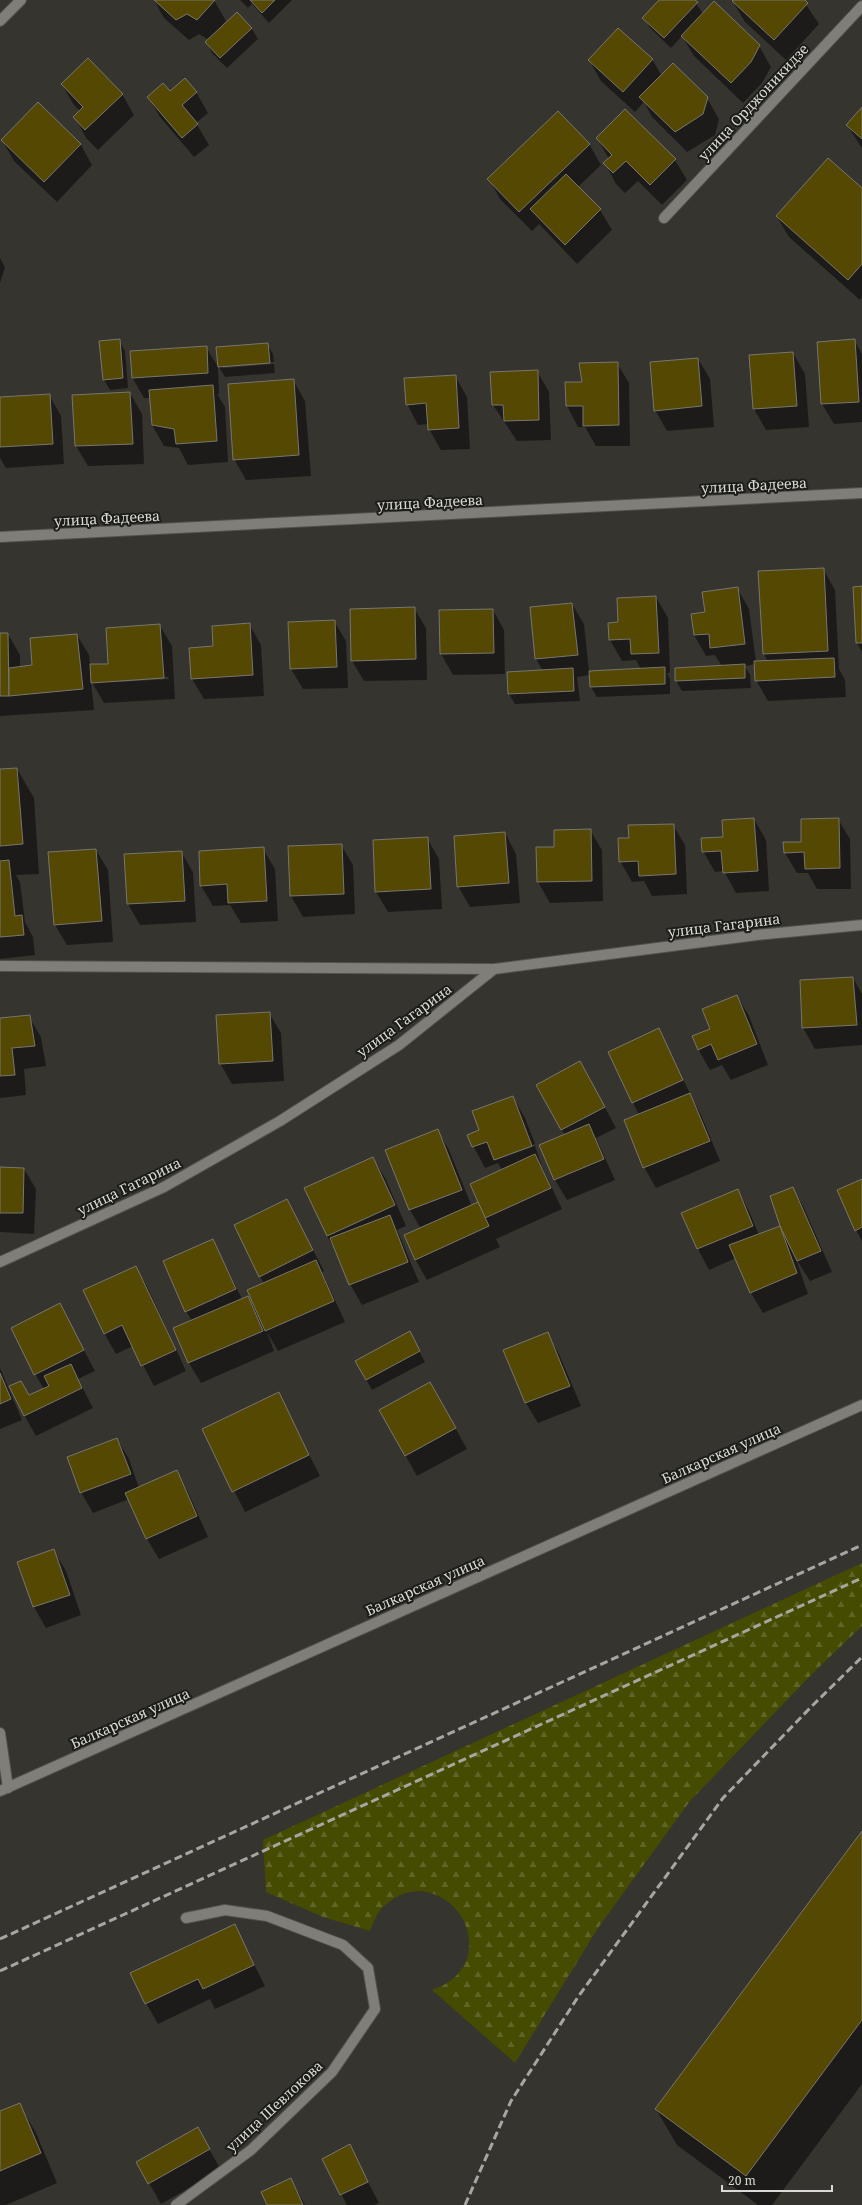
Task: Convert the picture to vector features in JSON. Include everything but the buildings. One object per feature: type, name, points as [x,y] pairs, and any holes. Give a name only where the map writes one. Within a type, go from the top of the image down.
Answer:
[{"type":"street","points":[[0,21],[21,0]]},
{"type":"street","name":"улица Орджоникидзе","points":[[664,218],[862,7]]},
{"type":"street","name":"улица Фадеева","points":[[0,537],[862,493]]},
{"type":"street","name":"улица Гагарина","points":[[0,1262],[164,1187],[280,1121],[398,1045],[494,969],[757,935],[862,925]]},
{"type":"street","points":[[0,966],[494,969]]},
{"type":"street","name":"Балкарская улица","points":[[4,1789],[862,1405]]},
{"type":"street","points":[[0,1733],[4,1789]]},
{"type":"street","name":"улица Шевлокова","points":[[176,2205],[251,2150],[332,2072],[374,2009],[368,1968],[342,1945],[267,1916],[225,1910],[186,1918]]},
{"type":"green space","points":[[862,1563],[862,1626],[814,1672],[690,1801],[598,1928],[515,2063],[432,1990],[444,1985],[459,1973],[466,1962],[468,1955],[469,1939],[465,1923],[457,1910],[446,1900],[432,1894],[418,1891],[402,1894],[388,1903],[379,1912],[370,1931],[323,1917],[266,1892],[263,1840]]},
{"type":"railway","points":[[0,1939],[862,1545]]},
{"type":"railway","points":[[0,1971],[862,1578]]},
{"type":"railway","points":[[465,2205],[511,2101],[578,1997],[723,1798],[810,1708],[862,1657]]}]
